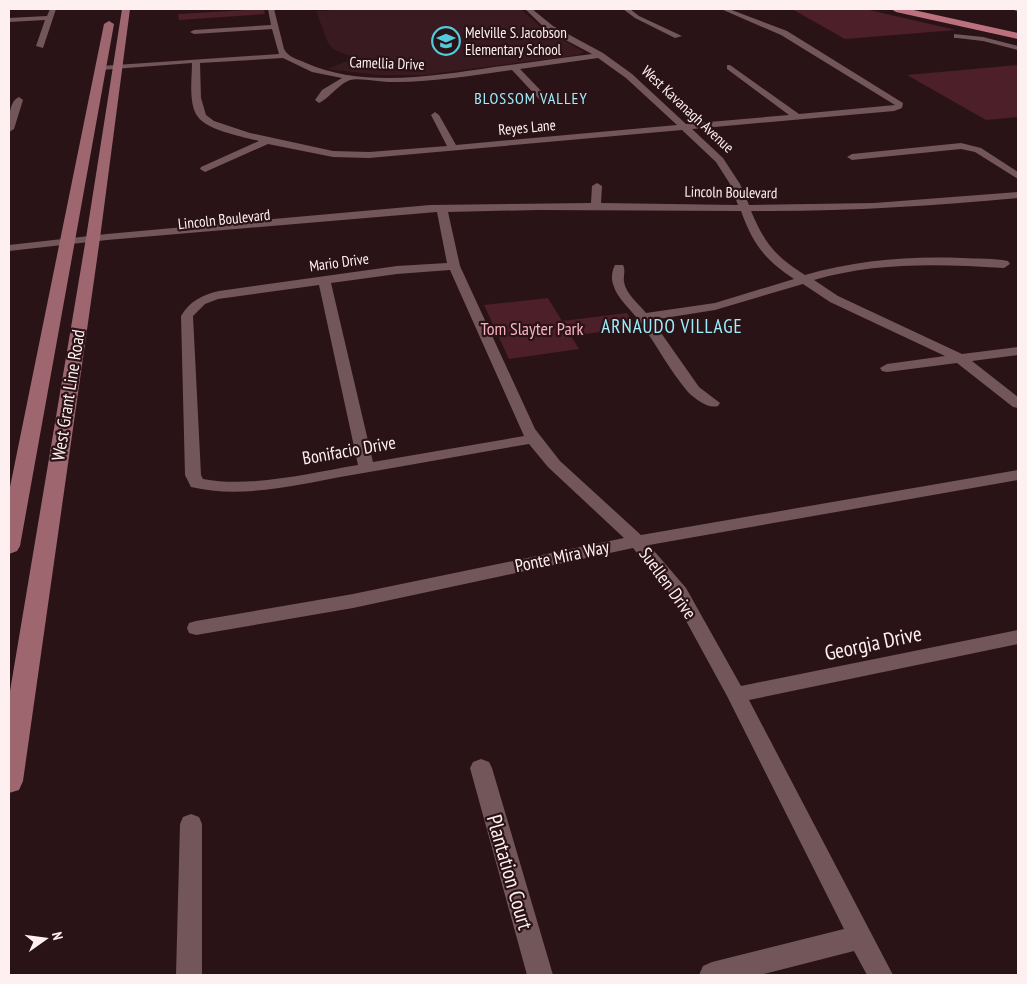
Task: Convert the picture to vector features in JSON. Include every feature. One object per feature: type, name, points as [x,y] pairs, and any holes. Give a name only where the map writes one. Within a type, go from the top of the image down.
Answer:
[{"type":"highway","points":[[896,9],[1018,36]]},
{"type":"highway","points":[[938,9],[1018,26]]},
{"type":"main road","name":"West Grant Line Road","points":[[9,781],[126,9]]},
{"type":"main road","name":"West Grant Line Road","points":[[9,546],[67,246],[73,204],[111,15]]},
{"type":"street","points":[[40,46],[53,9]]},
{"type":"street","points":[[101,68],[284,56],[280,49],[271,9]]},
{"type":"street","points":[[528,9],[535,9]]},
{"type":"street","name":"West Kavanagh Avenue","points":[[528,9],[550,28],[600,55],[629,76],[685,126],[727,168],[756,236],[767,251],[786,268],[834,299],[961,360],[1018,404]]},
{"type":"street","points":[[626,9],[678,36]]},
{"type":"street","name":"Reyes Lane","points":[[196,61],[199,110],[203,118],[226,129],[316,151],[345,155],[384,154],[453,148],[894,108],[899,106],[900,103],[784,33],[724,9]]},
{"type":"street","points":[[9,20],[51,18]]},
{"type":"street","points":[[194,32],[275,27]]},
{"type":"street","points":[[957,36],[983,39],[1018,48]]},
{"type":"street","name":"Camellia Drive","points":[[284,56],[315,70],[349,77],[414,79],[600,55]]},
{"type":"street","points":[[514,67],[543,98]]},
{"type":"street","points":[[730,67],[796,116]]},
{"type":"street","points":[[319,100],[325,92],[349,77]]},
{"type":"street","points":[[9,129],[19,100]]},
{"type":"street","points":[[435,115],[453,148]]},
{"type":"street","points":[[205,169],[269,140]]},
{"type":"street","points":[[852,157],[961,146],[983,154],[1018,176]]},
{"type":"street","points":[[596,205],[597,186]]},
{"type":"street","name":"Lincoln Boulevard","points":[[9,257],[92,243],[431,212],[442,209],[596,205],[744,208],[880,206],[1018,195]]},
{"type":"street","name":"Suellen Drive","points":[[442,209],[454,266],[527,429],[554,464],[637,541],[680,593],[736,695],[880,975]]},
{"type":"street","name":"Lincoln Boulevard","points":[[9,248],[67,246]]},
{"type":"street","points":[[643,317],[687,312],[726,304],[803,279],[855,266],[918,259],[1004,264]]},
{"type":"street","name":"Mario Drive","points":[[192,457],[188,316],[191,308],[199,302],[228,294],[324,280],[397,270],[454,266]]},
{"type":"street","points":[[618,268],[618,282],[623,294],[643,317],[694,390],[713,403]]},
{"type":"street","points":[[324,280],[367,469]]},
{"type":"street","points":[[887,368],[961,360],[1018,351]]},
{"type":"street","name":"Bonifacio Drive","points":[[192,457],[193,475],[197,482],[216,487],[247,486],[367,469],[462,449],[533,439]]},
{"type":"street","name":"Ponte Mira Way","points":[[196,628],[354,601],[637,541],[1018,475]]},
{"type":"street","name":"Georgia Drive","points":[[736,695],[1018,637]]},
{"type":"street","name":"Plantation Court","points":[[481,768],[540,975]]},
{"type":"street","points":[[189,975],[191,824]]},
{"type":"street","points":[[712,975],[861,937]]},
{"type":"shaded area","name":"Melville S. Jacobson Elementary School","points":[[348,9],[521,9],[542,28],[584,52],[578,55],[424,75],[378,75],[327,69],[355,58],[333,49],[328,43],[316,11]]},
{"type":"green space","points":[[264,9],[265,14],[179,20],[178,14]]},
{"type":"green space","points":[[792,9],[865,9],[956,30],[845,39]]},
{"type":"green space","points":[[1018,65],[1018,117],[986,120],[907,75]]},
{"type":"green space","name":"Tom Slayter Park","points":[[548,298],[562,321],[627,313],[637,327],[571,336],[579,349],[509,359],[484,305]]},
{"type":"place","name":"Melville S. Jacobson Elementary School","points":[[446,41]]},
{"type":"district","name":"BLOSSOM VALLEY","points":[[531,98]]},
{"type":"district","name":"ARNAUDO VILLAGE","points":[[672,326]]}]
